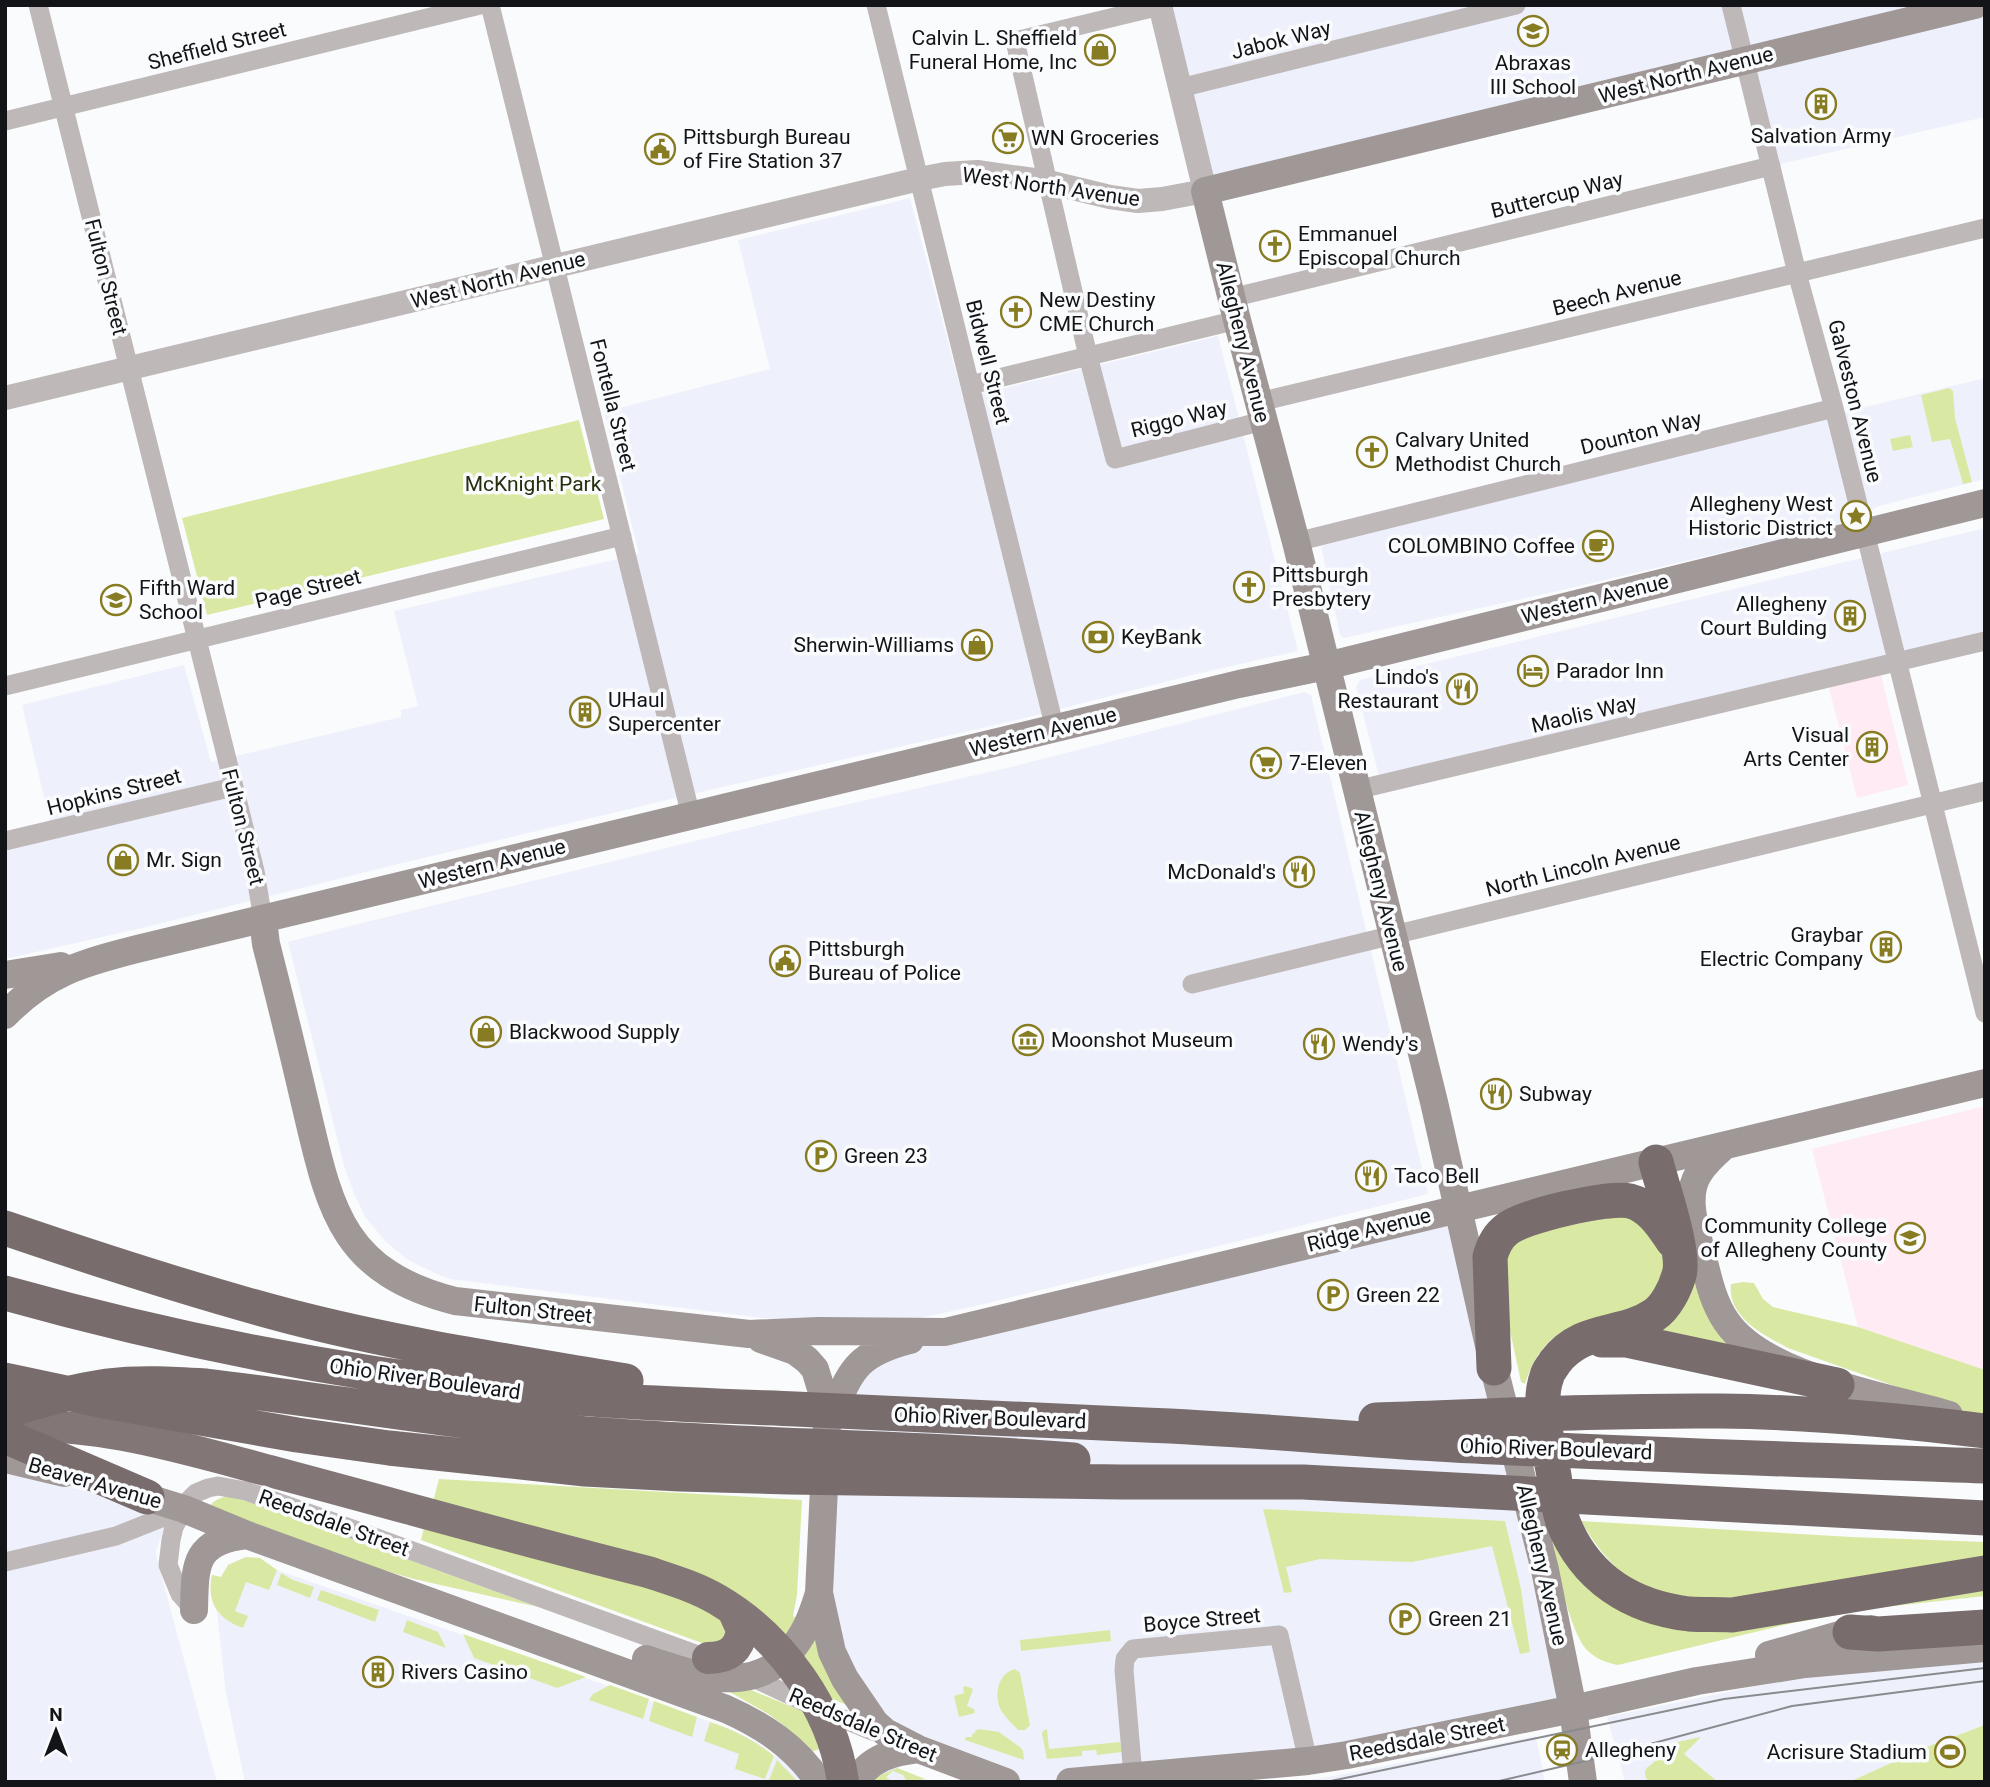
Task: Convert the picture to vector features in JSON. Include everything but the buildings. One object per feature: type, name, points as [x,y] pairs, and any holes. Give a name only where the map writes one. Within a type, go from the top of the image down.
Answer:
[{"type":"highway","points":[[1656,1162],[1679,1251],[1680,1273],[1670,1296],[1655,1315],[1574,1344],[1547,1374],[1543,1397],[1547,1438],[1563,1521],[1580,1552],[1597,1575],[1638,1601],[1690,1614],[1731,1615],[1985,1573]]},
{"type":"highway","points":[[1494,1368],[1490,1257],[1493,1245],[1507,1228],[1517,1222],[1609,1200],[1629,1201],[1642,1206],[1661,1224],[1679,1251]]},
{"type":"highway","points":[[11,1228],[234,1301],[334,1327],[499,1360],[792,1409]]},
{"type":"highway","name":"Ohio River Boulevard","points":[[5,1293],[228,1348],[407,1379],[498,1391],[684,1405],[1170,1426],[1466,1432],[1576,1451],[1985,1466]]},
{"type":"highway","points":[[1574,1344],[1626,1340],[1837,1385]]},
{"type":"highway","points":[[5,1356],[297,1435]]},
{"type":"highway","points":[[5,1380],[104,1401],[297,1435],[463,1457],[585,1469],[680,1474],[790,1461],[1025,1456],[1303,1482],[1985,1518]]},
{"type":"highway","points":[[5,1411],[72,1392],[108,1386],[206,1386],[790,1461]]},
{"type":"highway","points":[[1466,1432],[1565,1414],[1669,1411],[1785,1412],[1985,1429]]},
{"type":"highway","points":[[5,1427],[74,1427],[146,1440],[677,1581],[733,1610],[772,1642],[785,1657],[810,1691],[819,1709],[835,1750],[843,1782]]},
{"type":"highway","points":[[5,1436],[147,1497]]},
{"type":"highway","points":[[708,1658],[724,1657],[738,1647],[742,1630],[733,1610]]},
{"type":"highway","points":[[1850,1632],[1878,1634],[1985,1627]]},
{"type":"main road","name":"West North Avenue","points":[[1205,191],[1975,5]]},
{"type":"main road","name":"Allegheny Avenue","points":[[1205,191],[1296,542],[1437,1114],[1494,1368],[1545,1570],[1573,1709],[1583,1782]]},
{"type":"main road","name":"Western Avenue","points":[[5,975],[102,958],[263,920],[1239,684],[1326,666],[1985,503]]},
{"type":"main road","name":"Fulton Street","points":[[263,920],[266,944],[324,1182],[340,1221],[350,1237],[378,1267],[416,1289],[455,1301],[749,1334]]},
{"type":"main road","name":"Western Avenue","points":[[5,1015],[48,979],[102,958]]},
{"type":"main road","name":"Ridge Avenue","points":[[749,1334],[818,1331],[946,1332],[1985,1083]]},
{"type":"main road","points":[[1724,1146],[1695,1179],[1692,1198],[1695,1225],[1713,1295],[1727,1324],[1760,1354],[1837,1385],[1985,1429]]},
{"type":"main road","points":[[827,1424],[851,1373],[867,1356],[881,1348],[946,1332]]},
{"type":"main road","points":[[749,1334],[795,1352],[815,1369],[827,1424],[819,1593],[832,1652],[845,1679],[875,1723],[885,1732]]},
{"type":"main road","name":"Beaver Avenue","points":[[5,1459],[184,1509]]},
{"type":"main road","name":"Reedsdale Street","points":[[184,1509],[247,1535],[726,1709],[768,1730],[803,1760],[819,1782]]},
{"type":"main road","points":[[194,1610],[195,1572],[199,1560],[220,1541],[247,1535]]},
{"type":"main road","points":[[494,1623],[593,1640],[695,1675],[725,1679],[764,1671],[785,1657],[804,1632],[819,1593]]},
{"type":"main road","name":"Reedsdale Street","points":[[1697,1681],[1787,1649],[1850,1632],[1985,1611]]},
{"type":"main road","name":"Reedsdale Street","points":[[1070,1782],[1308,1761],[1573,1709],[1697,1681],[1805,1664],[1985,1648]]},
{"type":"main road","name":"Reedsdale Street","points":[[885,1732],[918,1749],[1006,1782]]},
{"type":"main road","points":[[856,1782],[872,1762],[900,1751],[918,1749]]},
{"type":"street","name":"Fulton Street","points":[[38,5],[255,871],[263,920]]},
{"type":"street","name":"Sheffield Street","points":[[5,121],[480,5]]},
{"type":"street","name":"Fontella Street","points":[[490,5],[691,817]]},
{"type":"street","name":"Bidwell Street","points":[[876,5],[1055,729]]},
{"type":"street","name":"Allegheny Avenue","points":[[1160,5],[1205,191]]},
{"type":"street","name":"Riggo Way","points":[[1160,5],[1014,41],[1088,356],[1115,458],[1261,412]]},
{"type":"street","name":"Jabok Way","points":[[1180,88],[1516,5]]},
{"type":"street","name":"Galveston Avenue","points":[[1731,5],[1931,804],[1976,942],[1985,1013]]},
{"type":"street","name":"Buttercup Way","points":[[970,385],[1088,356],[1234,309],[1771,166]]},
{"type":"street","name":"West North Avenue","points":[[5,398],[919,178],[977,172],[1048,182],[1138,201],[1205,191]]},
{"type":"street","name":"Beech Avenue","points":[[1261,412],[1797,273],[1985,228]]},
{"type":"street","name":"Dounton Way","points":[[1296,542],[1834,408]]},
{"type":"street","name":"Page Street","points":[[5,686],[622,536]]},
{"type":"street","name":"Maolis Way","points":[[1356,790],[1985,641]]},
{"type":"street","name":"Hopkins Street","points":[[5,842],[233,787]]},
{"type":"street","name":"North Lincoln Avenue","points":[[1192,984],[1985,791]]},
{"type":"street","name":"Reedsdale Street","points":[[184,1509],[196,1493],[218,1486],[232,1487],[708,1658],[819,1709],[872,1731],[885,1732]]},
{"type":"street","points":[[5,1563],[116,1536],[184,1509]]},
{"type":"street","points":[[184,1509],[174,1527],[168,1565],[180,1594],[194,1610]]},
{"type":"street","name":"Boyce Street","points":[[1133,1776],[1124,1671],[1125,1659],[1133,1649],[1279,1635],[1308,1761]]},
{"type":"shaded area","points":[[1160,5],[1985,5],[1985,117],[1771,166],[1745,61],[1205,191]]},
{"type":"shaded area","points":[[910,198],[963,398],[1218,336],[1298,651],[5,959],[5,850],[54,839],[22,705],[184,665],[211,762],[401,717],[401,710],[418,706],[394,611],[639,554],[604,412],[770,369],[738,240]]},
{"type":"shaded area","points":[[1985,378],[1985,479],[1879,506],[1847,523],[1558,591],[1344,638],[1340,635],[1321,546]]},
{"type":"shaded area","points":[[1985,528],[1985,633],[1380,780],[1356,687],[1360,680]]},
{"type":"shaded area","name":"Visual Arts Center","points":[[1880,671],[1908,785],[1857,798],[1828,684]]},
{"type":"shaded area","points":[[1304,692],[1311,695],[1428,1194],[976,1306],[901,1322],[839,1324],[763,1318],[450,1279],[408,1260],[386,1242],[366,1218],[344,1166],[288,942],[796,816],[1011,767]]},
{"type":"shaded area","name":"Community College of Allegheny County","points":[[1985,1106],[1985,1370],[1858,1327],[1812,1149]]},
{"type":"shaded area","points":[[1458,1210],[1573,1709],[1070,1782],[1006,1782],[885,1732],[827,1632],[839,1398],[867,1356]]},
{"type":"shaded area","points":[[5,1459],[74,1476],[166,1523],[156,1551],[158,1563],[217,1782],[5,1782]]},
{"type":"shaded area","name":"Rivers Casino","points":[[246,1557],[260,1558],[277,1570],[728,1728],[757,1742],[774,1756],[897,1768],[933,1782],[245,1782],[226,1693],[211,1582],[212,1575],[221,1577],[228,1565]]},
{"type":"shaded area","points":[[1985,1655],[1985,1782],[1625,1782],[1607,1717],[1799,1677]]},
{"type":"shaded area","points":[[1536,1736],[1545,1782],[1292,1782],[1323,1778]]},
{"type":"green space","points":[[1949,388],[1953,391],[1955,418],[1972,482],[1963,484],[1950,439],[1932,442],[1921,395]]},
{"type":"green space","name":"McKnight Park","points":[[579,420],[604,519],[207,615],[182,518]]},
{"type":"green space","points":[[1910,435],[1913,447],[1893,451],[1890,439]]},
{"type":"green space","points":[[1623,1212],[1659,1234],[1666,1273],[1656,1292],[1637,1309],[1582,1322],[1557,1335],[1539,1354],[1525,1384],[1521,1382],[1499,1279],[1505,1252],[1524,1234]]},
{"type":"green space","points":[[1694,1260],[1742,1351],[1649,1332]]},
{"type":"green space","points":[[1754,1283],[1763,1299],[1773,1307],[1858,1327],[1985,1370],[1985,1418],[1778,1343],[1749,1324],[1735,1306],[1731,1296],[1731,1284]]},
{"type":"green space","points":[[439,1479],[802,1500],[797,1595],[793,1616],[797,1619],[786,1639],[432,1506]]},
{"type":"green space","points":[[231,1496],[538,1607],[376,1568],[209,1507],[218,1499]]},
{"type":"green space","points":[[1263,1509],[1505,1521],[1521,1589],[1530,1652],[1520,1654],[1492,1546],[1412,1562],[1320,1559],[1286,1567],[1292,1592],[1284,1593]]},
{"type":"green space","points":[[1581,1521],[1985,1542],[1985,1559],[1748,1596],[1694,1598],[1650,1589],[1632,1580],[1597,1546]]},
{"type":"green space","points":[[425,1524],[632,1581],[717,1613],[732,1637],[710,1646],[421,1540]]},
{"type":"green space","points":[[1547,1524],[1627,1611],[1985,1584],[1985,1596],[1876,1608],[1793,1623],[1618,1665],[1595,1656],[1581,1641],[1568,1610]]},
{"type":"green space","points":[[246,1557],[260,1558],[277,1570],[269,1590],[246,1582],[235,1611],[248,1616],[243,1628],[227,1620],[216,1608],[211,1585],[212,1575],[221,1577],[228,1565]]},
{"type":"green space","points":[[281,1573],[314,1587],[310,1598],[277,1585]]},
{"type":"green space","points":[[321,1590],[379,1610],[375,1622],[317,1600]]},
{"type":"green space","points":[[407,1620],[438,1632],[446,1648],[403,1632]]},
{"type":"green space","points":[[1110,1630],[1111,1641],[1021,1651],[1020,1640]]},
{"type":"green space","points":[[463,1634],[586,1677],[557,1688],[474,1658]]},
{"type":"green space","points":[[818,1635],[850,1706],[828,1698],[803,1658]]},
{"type":"green space","points":[[1015,1669],[1020,1673],[1030,1725],[1025,1730],[1018,1730],[1010,1722],[1002,1712],[998,1700],[998,1687],[1004,1675]]},
{"type":"green space","points":[[610,1685],[649,1699],[643,1719],[589,1700],[593,1694]]},
{"type":"green space","points":[[963,1687],[973,1689],[967,1706],[974,1709],[975,1713],[959,1717],[954,1696],[964,1693]]},
{"type":"green space","points":[[751,1690],[809,1714],[825,1747],[811,1752],[770,1715],[728,1691]]},
{"type":"green space","points":[[654,1701],[697,1717],[692,1737],[649,1721]]},
{"type":"green space","points":[[710,1722],[744,1736],[774,1756],[765,1779],[735,1769],[739,1754],[704,1741]]},
{"type":"green space","name":"Acrisure Stadium","points":[[1985,1725],[1985,1782],[1849,1782],[1929,1746]]},
{"type":"green space","points":[[979,1729],[999,1732],[1021,1748],[1024,1760],[965,1740]]},
{"type":"green space","points":[[1047,1729],[1049,1749],[1120,1742],[1122,1752],[1097,1755],[1096,1750],[1082,1751],[1082,1756],[1047,1759],[1042,1734]]},
{"type":"green space","points":[[1701,1737],[1684,1754],[1718,1782],[1649,1782],[1645,1776],[1646,1769],[1677,1742]]},
{"type":"green space","points":[[777,1760],[798,1782],[769,1780]]},
{"type":"green space","points":[[897,1768],[925,1779],[907,1782],[903,1775],[893,1771],[886,1777],[893,1782],[871,1782]]},
{"type":"tram line","points":[[1326,1782],[1724,1699],[1985,1668]]},
{"type":"tram line","points":[[1495,1782],[1594,1759],[1792,1706],[1985,1681]]},
{"type":"place","name":"Abraxas III School","points":[[1533,31]]},
{"type":"place","name":"Calvin L. Sheffield Funeral Home, Inc","points":[[1100,50]]},
{"type":"place","name":"Salvation Army","points":[[1821,104]]},
{"type":"place","name":"WN Groceries","points":[[1008,138]]},
{"type":"place","name":"Pittsburgh Bureau of Fire Station 37","points":[[660,149]]},
{"type":"place","name":"Emmanuel Episcopal Church","points":[[1275,246]]},
{"type":"place","name":"New Destiny CME Church","points":[[1016,312]]},
{"type":"place","name":"Calvary United Methodist Church","points":[[1372,452]]},
{"type":"place","name":"Allegheny West Historic District","points":[[1856,516]]},
{"type":"place","name":"COLOMBINO Coffee","points":[[1598,546]]},
{"type":"place","name":"Pittsburgh Presbytery","points":[[1249,587]]},
{"type":"place","name":"Fifth Ward School","points":[[116,600]]},
{"type":"place","name":"Allegheny Court Bulding","points":[[1850,616]]},
{"type":"place","name":"KeyBank","points":[[1098,637]]},
{"type":"place","name":"Sherwin-Williams","points":[[977,645]]},
{"type":"place","name":"Parador Inn","points":[[1533,671]]},
{"type":"place","name":"Lindo's Restaurant","points":[[1462,689]]},
{"type":"place","name":"UHaul Supercenter","points":[[585,712]]},
{"type":"place","name":"Visual Arts Center","points":[[1872,747]]},
{"type":"place","name":"7-Eleven","points":[[1266,763]]},
{"type":"place","name":"Mr. Sign","points":[[123,860]]},
{"type":"place","name":"McDonald's","points":[[1299,872]]},
{"type":"place","name":"Graybar Electric Company","points":[[1886,947]]},
{"type":"place","name":"Pittsburgh Bureau of Police","points":[[785,961]]},
{"type":"place","name":"Blackwood Supply","points":[[486,1032]]},
{"type":"place","name":"Moonshot Museum","points":[[1028,1040]]},
{"type":"place","name":"Wendy's","points":[[1319,1044]]},
{"type":"place","name":"Subway","points":[[1496,1094]]},
{"type":"place","name":"Green 23","points":[[821,1156]]},
{"type":"place","name":"Taco Bell","points":[[1371,1176]]},
{"type":"place","name":"Community College of Allegheny County","points":[[1910,1238]]},
{"type":"place","name":"Green 22","points":[[1333,1295]]},
{"type":"place","name":"Green 21","points":[[1405,1619]]},
{"type":"place","name":"Rivers Casino","points":[[378,1672]]},
{"type":"place","name":"Allegheny","points":[[1562,1750]]},
{"type":"place","name":"Acrisure Stadium","points":[[1950,1752]]}]
